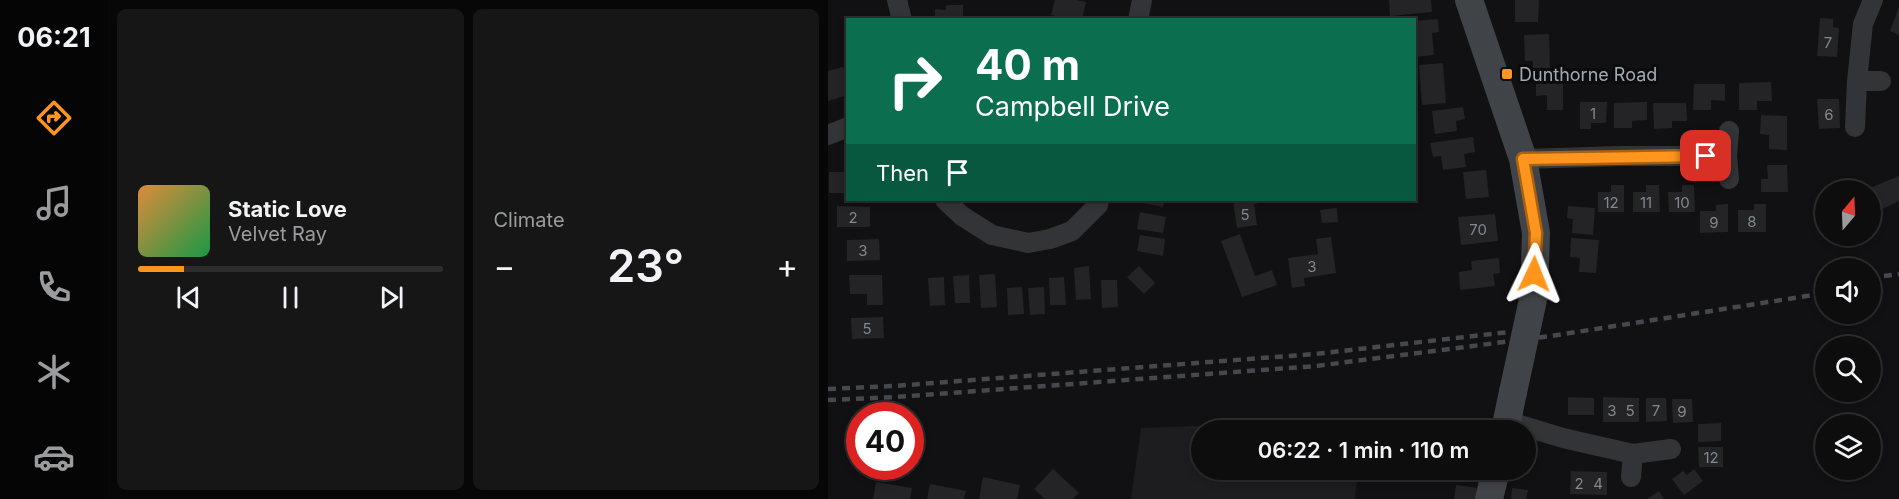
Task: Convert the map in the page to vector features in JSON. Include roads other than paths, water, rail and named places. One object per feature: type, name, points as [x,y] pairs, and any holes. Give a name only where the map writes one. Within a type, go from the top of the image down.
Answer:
[{"type":"street","points":[[897,0],[902,18]]},
{"type":"street","points":[[1138,18],[1142,0]]},
{"type":"street","points":[[1469,0],[1523,159],[1536,233],[1534,296],[1508,414],[1520,425],[1563,438],[1633,454],[1671,449]]},
{"type":"street","points":[[1855,126],[1863,24],[1873,0]]},
{"type":"street","points":[[1857,81],[1881,81]]},
{"type":"street","points":[[828,135],[846,128]]},
{"type":"street","points":[[1728,131],[1729,179]]},
{"type":"street","points":[[1523,159],[1727,156]]},
{"type":"street","points":[[946,201],[962,216],[992,235],[1028,243],[1050,239],[1072,231],[1098,206],[1099,201]]},
{"type":"street","points":[[1631,477],[1633,454]]},
{"type":"street","points":[[1490,499],[1494,480]]},
{"type":"railway","points":[[1881,276],[1899,274]]},
{"type":"railway","points":[[828,400],[1316,366],[1551,336],[1815,295]]},
{"type":"railway","points":[[828,389],[1315,354],[1509,332]]},
{"type":"place","name":"Dunthorne Road","points":[[1507,74]]}]
